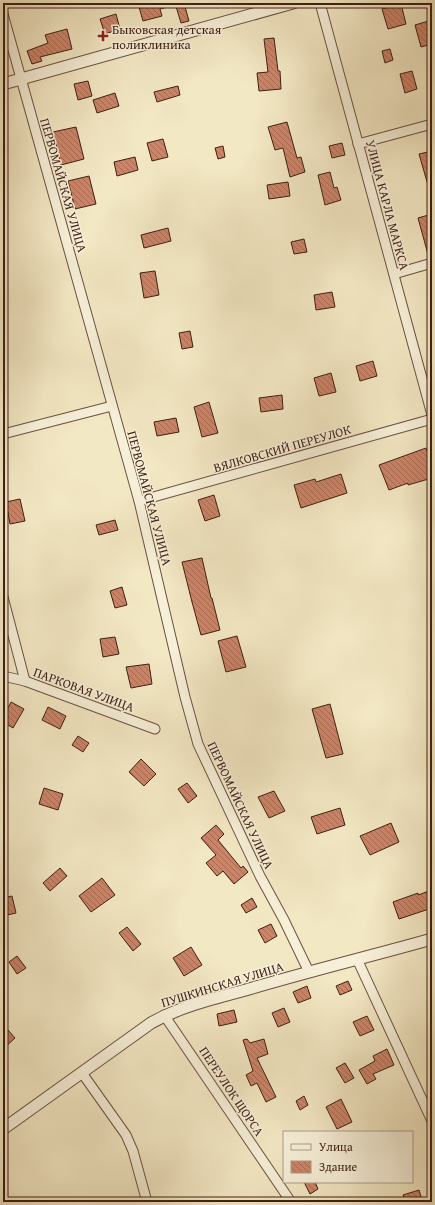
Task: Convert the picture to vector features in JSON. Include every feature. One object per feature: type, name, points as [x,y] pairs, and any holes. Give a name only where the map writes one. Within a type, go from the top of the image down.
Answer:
[{"type":"street","points":[[3,84],[293,3]]},
{"type":"street","name":"УЛИЦА КАРЛА МАРКСА","points":[[320,3],[432,415]]},
{"type":"street","name":"ПЕРВОМАЙСКАЯ УЛИЦА","points":[[3,14],[139,501],[185,697],[198,744],[260,876],[284,920],[309,972]]},
{"type":"street","points":[[358,144],[432,124]]},
{"type":"street","points":[[394,274],[432,263]]},
{"type":"street","points":[[3,434],[112,406]]},
{"type":"street","name":"ВЯЛКОВСКИЙ ПЕРЕУЛОК","points":[[139,501],[432,419]]},
{"type":"street","points":[[3,597],[25,681]]},
{"type":"street","name":"ПАРКОВАЯ УЛИЦА","points":[[3,676],[25,681],[155,729]]},
{"type":"street","name":"ПУШКИНСКАЯ УЛИЦА","points":[[3,1129],[164,1015],[180,1009],[309,972],[432,939]]},
{"type":"street","points":[[357,959],[432,1121]]},
{"type":"street","name":"ПЕРЕУЛОК ЩОРСА","points":[[164,1015],[291,1202]]},
{"type":"street","points":[[82,1073],[126,1136],[133,1151],[147,1202]]},
{"type":"building","points":[[154,3],[174,3],[175,5],[160,9],[162,16],[143,21],[139,7]]},
{"type":"building","points":[[175,3],[184,3],[189,21],[181,23]]},
{"type":"building","points":[[401,4],[406,24],[388,29],[382,9]]},
{"type":"building","points":[[116,14],[120,29],[105,34],[100,19]]},
{"type":"building","points":[[432,20],[432,44],[421,47],[415,25]]},
{"type":"building","points":[[67,29],[72,49],[40,57],[42,61],[32,64],[27,51],[48,43],[45,35]]},
{"type":"building","points":[[274,38],[278,71],[280,71],[281,89],[259,91],[257,73],[268,72],[264,39]]},
{"type":"building","points":[[390,49],[393,60],[385,63],[382,51]]},
{"type":"building","points":[[412,71],[417,89],[405,93],[400,74]]},
{"type":"building","points":[[88,81],[92,96],[78,100],[74,84]]},
{"type":"building","points":[[178,86],[180,95],[157,102],[154,92]]},
{"type":"building","points":[[115,93],[119,106],[97,113],[93,100]]},
{"type":"building","points":[[287,122],[297,158],[301,157],[305,172],[290,177],[283,148],[275,150],[268,127]]},
{"type":"building","points":[[76,127],[84,159],[61,165],[53,132]]},
{"type":"building","points":[[163,139],[168,157],[152,161],[147,143]]},
{"type":"building","points":[[342,143],[345,155],[332,158],[329,146]]},
{"type":"building","points":[[223,146],[225,157],[218,159],[215,148]]},
{"type":"building","points":[[432,151],[432,192],[430,192],[419,154]]},
{"type":"building","points":[[135,157],[138,170],[117,176],[114,162]]},
{"type":"building","points":[[330,172],[334,188],[337,187],[341,200],[325,205],[318,175]]},
{"type":"building","points":[[89,176],[96,204],[75,209],[68,181]]},
{"type":"building","points":[[288,182],[290,196],[269,199],[267,185]]},
{"type":"building","points":[[432,214],[432,257],[429,258],[418,218]]},
{"type":"building","points":[[168,228],[171,241],[144,248],[141,235]]},
{"type":"building","points":[[304,239],[307,252],[294,254],[291,242]]},
{"type":"building","points":[[155,271],[159,295],[144,298],[140,273]]},
{"type":"building","points":[[332,292],[335,307],[316,310],[314,295]]},
{"type":"building","points":[[190,331],[193,347],[182,349],[179,333]]},
{"type":"building","points":[[373,361],[377,376],[360,381],[356,366]]},
{"type":"building","points":[[331,373],[336,392],[319,396],[314,378]]},
{"type":"building","points":[[282,395],[283,409],[261,412],[259,398]]},
{"type":"building","points":[[209,402],[218,433],[202,437],[194,407]]},
{"type":"building","points":[[176,418],[179,432],[157,436],[154,422]]},
{"type":"building","points":[[426,448],[432,466],[432,478],[408,485],[408,483],[389,490],[379,465]]},
{"type":"building","points":[[341,474],[347,493],[301,508],[294,485],[315,479],[316,482]]},
{"type":"building","points":[[214,495],[220,516],[205,521],[198,500]]},
{"type":"building","points":[[20,499],[25,521],[10,524],[6,502]]},
{"type":"building","points":[[115,520],[118,530],[99,535],[96,525]]},
{"type":"building","points":[[202,558],[220,630],[201,635],[182,562]]},
{"type":"building","points":[[122,587],[127,605],[115,608],[110,591]]},
{"type":"building","points":[[237,636],[246,667],[226,672],[218,641]]},
{"type":"building","points":[[115,637],[119,654],[103,657],[100,639]]},
{"type":"building","points":[[149,664],[152,684],[131,688],[126,667]]},
{"type":"building","points":[[11,702],[24,709],[13,728],[3,722],[3,718]]},
{"type":"building","points":[[330,704],[343,754],[326,758],[312,709]]},
{"type":"building","points":[[48,707],[66,716],[60,729],[42,720]]},
{"type":"building","points":[[78,736],[89,743],[83,752],[72,745]]},
{"type":"building","points":[[141,759],[156,774],[144,786],[129,772]]},
{"type":"building","points":[[187,783],[197,796],[188,803],[178,789]]},
{"type":"building","points":[[44,788],[63,794],[58,810],[39,804]]},
{"type":"building","points":[[274,791],[285,811],[269,818],[258,797]]},
{"type":"building","points":[[340,808],[345,825],[317,834],[311,817]]},
{"type":"building","points":[[391,823],[399,842],[370,855],[360,836]]},
{"type":"building","points":[[216,825],[224,834],[218,840],[241,868],[243,866],[248,872],[234,884],[223,871],[217,876],[206,863],[216,855],[201,838]]},
{"type":"building","points":[[60,868],[67,876],[50,891],[43,883]]},
{"type":"building","points":[[102,878],[115,895],[91,912],[79,896]]},
{"type":"building","points":[[432,890],[432,908],[399,919],[393,902],[418,893],[418,895]]},
{"type":"building","points":[[12,896],[16,913],[3,916],[3,898]]},
{"type":"building","points":[[252,898],[257,907],[246,913],[241,905]]},
{"type":"building","points":[[271,924],[277,936],[265,943],[258,930]]},
{"type":"building","points":[[127,927],[141,944],[133,951],[119,933]]},
{"type":"building","points":[[191,947],[202,965],[184,976],[173,958]]},
{"type":"building","points":[[17,956],[26,968],[17,974],[9,962]]},
{"type":"building","points":[[348,981],[352,990],[340,995],[336,986]]},
{"type":"building","points":[[307,986],[311,998],[298,1003],[293,992]]},
{"type":"building","points":[[284,1008],[290,1022],[278,1027],[272,1013]]},
{"type":"building","points":[[234,1010],[237,1022],[219,1026],[217,1014]]},
{"type":"building","points":[[367,1016],[374,1030],[360,1036],[353,1022]]},
{"type":"building","points":[[8,1030],[15,1038],[3,1049],[3,1034]]},
{"type":"building","points":[[247,1039],[250,1043],[264,1039],[268,1054],[257,1058],[276,1097],[266,1102],[257,1083],[251,1086],[246,1075],[253,1071],[243,1040]]},
{"type":"building","points":[[387,1049],[394,1065],[373,1074],[376,1079],[367,1084],[359,1070],[375,1061],[373,1056]]},
{"type":"building","points":[[345,1063],[354,1078],[345,1083],[336,1068]]},
{"type":"building","points":[[304,1096],[308,1105],[300,1110],[296,1101]]},
{"type":"building","points":[[341,1099],[352,1122],[337,1129],[326,1107]]},
{"type":"building","points":[[304,1183],[315,1183],[318,1189],[310,1194]]},
{"type":"building","points":[[419,1190],[422,1200],[416,1202],[405,1202],[403,1195]]},
{"type":"place","name":"Быковская детская поликлиника","points":[[103,36]]}]
